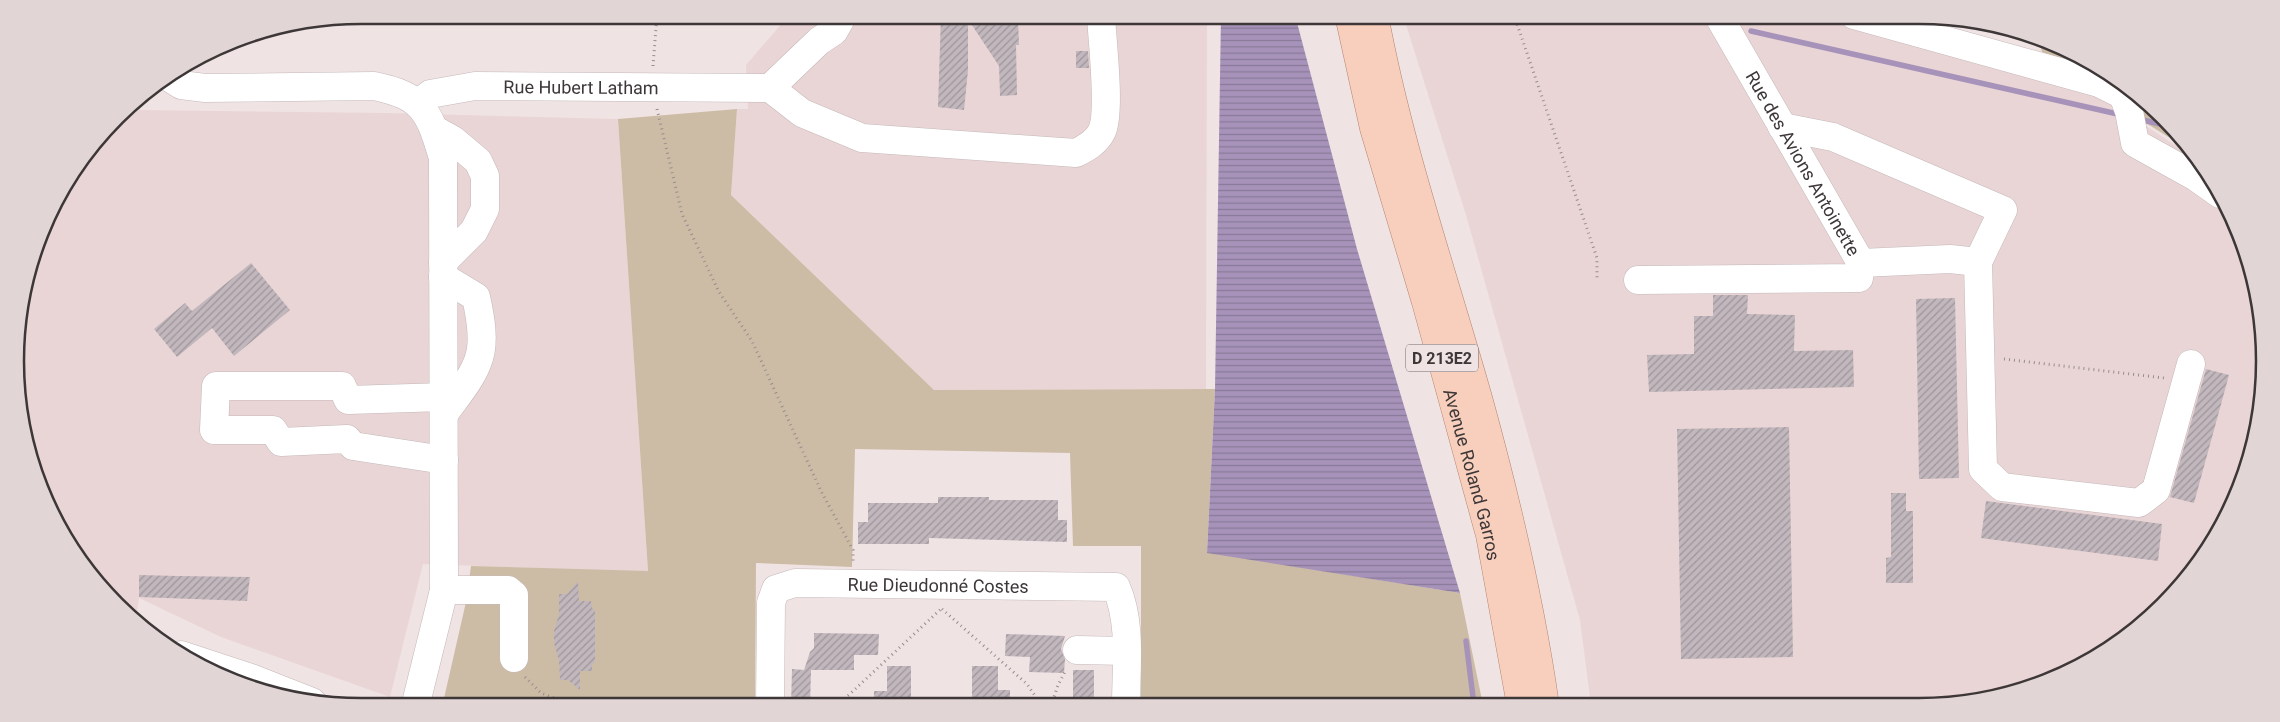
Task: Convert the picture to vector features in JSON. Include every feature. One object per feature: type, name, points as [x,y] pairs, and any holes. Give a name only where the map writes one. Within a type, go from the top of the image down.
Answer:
[{"type":"main road","name":"Avenue Roland Garros","points":[[1351,24],[1374,128],[1426,302],[1490,535],[1520,698]]},
{"type":"main road","name":"Avenue Roland Garros","points":[[1376,24],[1398,124],[1478,399],[1509,516],[1530,613],[1544,698]]},
{"type":"street","points":[[838,24],[834,31],[759,87],[802,113],[862,138],[1076,153],[1091,146],[1102,132],[1106,115],[1101,24]]},
{"type":"street","points":[[1363,24],[1367,40],[1398,124]]},
{"type":"street","name":"Rue des Avions Antoinette","points":[[1723,24],[1861,263],[1950,259],[1978,262]]},
{"type":"street","points":[[1886,24],[2099,83],[2123,95],[2129,111],[2135,143],[2205,184]]},
{"type":"street","points":[[174,81],[181,85],[205,88],[374,86],[399,92],[418,103],[435,130],[443,158],[444,590],[416,698]]},
{"type":"street","name":"Rue Hubert Latham","points":[[418,103],[430,94],[475,86],[759,87]]},
{"type":"street","points":[[1782,127],[1833,137],[2003,210],[1978,262],[1983,469],[2002,486],[2138,503],[2156,490],[2189,374]]},
{"type":"street","points":[[435,130],[454,140],[478,161],[485,176],[485,209],[474,231],[443,269]]},
{"type":"street","points":[[1638,280],[1859,278],[1861,263]]},
{"type":"street","points":[[443,269],[476,297],[482,322],[480,358],[468,380],[444,405],[348,400],[342,386],[216,386],[214,430],[273,430],[281,442],[347,439],[353,446],[444,460]]},
{"type":"street","name":"Rue Dieudonné Costes","points":[[770,698],[771,603],[776,589],[794,583],[1116,587],[1123,604],[1126,651]]},
{"type":"street","points":[[444,590],[508,590],[514,595],[514,658]]},
{"type":"street","points":[[1077,650],[1126,651],[1126,698]]},
{"type":"street","points":[[225,669],[273,687]]},
{"type":"path","points":[[656,24],[651,87],[682,214],[719,292],[752,341],[821,491],[853,550],[853,584]]},
{"type":"path","points":[[1517,24],[1597,258],[1597,280]]},
{"type":"path","points":[[1981,357],[2157,376],[2189,374]]},
{"type":"path","points":[[846,698],[942,609],[1027,684],[1037,698]]},
{"type":"path","points":[[1054,698],[1058,685],[1077,650]]},
{"type":"path","points":[[514,658],[514,666],[541,692],[556,698]]},
{"type":"shaded area","points":[[781,24],[1207,24],[1206,389],[934,390],[731,195],[737,109],[748,109],[746,65]]},
{"type":"shaded area","points":[[1221,24],[1297,24],[1357,249],[1460,593],[1207,553],[1215,389]]},
{"type":"shaded area","points":[[1406,24],[1879,24],[2045,60],[2181,149],[2211,192],[2231,232],[2245,274],[2256,339],[2256,383],[2245,448],[2231,490],[2211,530],[2173,583],[2124,629],[2088,653],[2048,673],[1985,692],[1941,698],[1590,698],[1580,620],[1466,215]]},
{"type":"shaded area","points":[[140,106],[140,110],[387,113],[618,119],[648,572],[423,564],[390,697],[221,637],[139,598],[138,614],[93,566],[69,530],[49,490],[30,427],[24,383],[24,339],[30,295],[49,232],[69,192],[107,139]]},
{"type":"green space","points":[[2040,46],[2088,69],[2141,107],[2175,141],[2045,60]]},
{"type":"green space","points":[[737,109],[731,195],[934,390],[1215,389],[1207,552],[1460,593],[1482,698],[1141,698],[1141,546],[1073,546],[1070,453],[855,449],[852,567],[756,563],[755,698],[444,698],[466,602],[471,566],[648,571],[618,119]]},
{"type":"building","points":[[941,24],[968,24],[968,70],[964,110],[938,107]]},
{"type":"building","points":[[971,24],[1018,24],[1019,45],[1016,45],[1017,95],[1000,96],[999,66]]},
{"type":"building","points":[[1076,51],[1088,51],[1089,68],[1076,68]]},
{"type":"building","points":[[251,263],[290,310],[234,356],[212,328],[177,357],[154,329],[185,303],[192,311]]},
{"type":"building","points":[[1713,295],[1748,295],[1747,314],[1795,315],[1794,351],[1853,350],[1854,387],[1649,392],[1647,355],[1694,354],[1694,316],[1713,316]]},
{"type":"building","points":[[1955,298],[1959,478],[1919,479],[1916,299]]},
{"type":"building","points":[[2206,369],[2229,375],[2194,503],[2170,497]]},
{"type":"building","points":[[1789,427],[1793,657],[1681,659],[1677,429]]},
{"type":"building","points":[[1891,493],[1906,493],[1906,511],[1913,511],[1913,583],[1886,583],[1886,558],[1891,557]]},
{"type":"building","points":[[938,497],[989,497],[989,500],[1058,500],[1058,520],[1067,520],[1067,542],[929,538],[929,544],[858,544],[858,522],[868,522],[868,503],[938,503]]},
{"type":"building","points":[[1986,501],[2162,524],[2158,561],[1981,538]]},
{"type":"building","points":[[139,575],[250,577],[247,601],[139,597]]},
{"type":"building","points":[[578,581],[579,601],[591,601],[592,608],[595,611],[595,661],[592,665],[592,671],[580,671],[580,690],[568,680],[560,680],[559,661],[554,643],[554,631],[559,614],[559,594],[567,594]]},
{"type":"building","points":[[814,633],[879,634],[878,655],[854,655],[854,670],[811,670],[810,698],[791,698],[792,669],[804,670],[810,652],[814,648]]},
{"type":"building","points":[[1006,634],[1065,636],[1061,649],[1065,659],[1064,673],[1029,672],[1030,657],[1005,656]]},
{"type":"building","points":[[887,666],[911,666],[911,698],[874,698],[874,691],[887,691]]},
{"type":"building","points":[[972,666],[998,666],[998,690],[1010,690],[1010,698],[972,698]]},
{"type":"building","points":[[1073,670],[1094,670],[1094,698],[1073,698]]},
{"type":"waterway","points":[[1751,31],[2122,115]]},
{"type":"waterway","points":[[2138,119],[2157,123]]},
{"type":"waterway","points":[[1466,641],[1473,698]]}]
